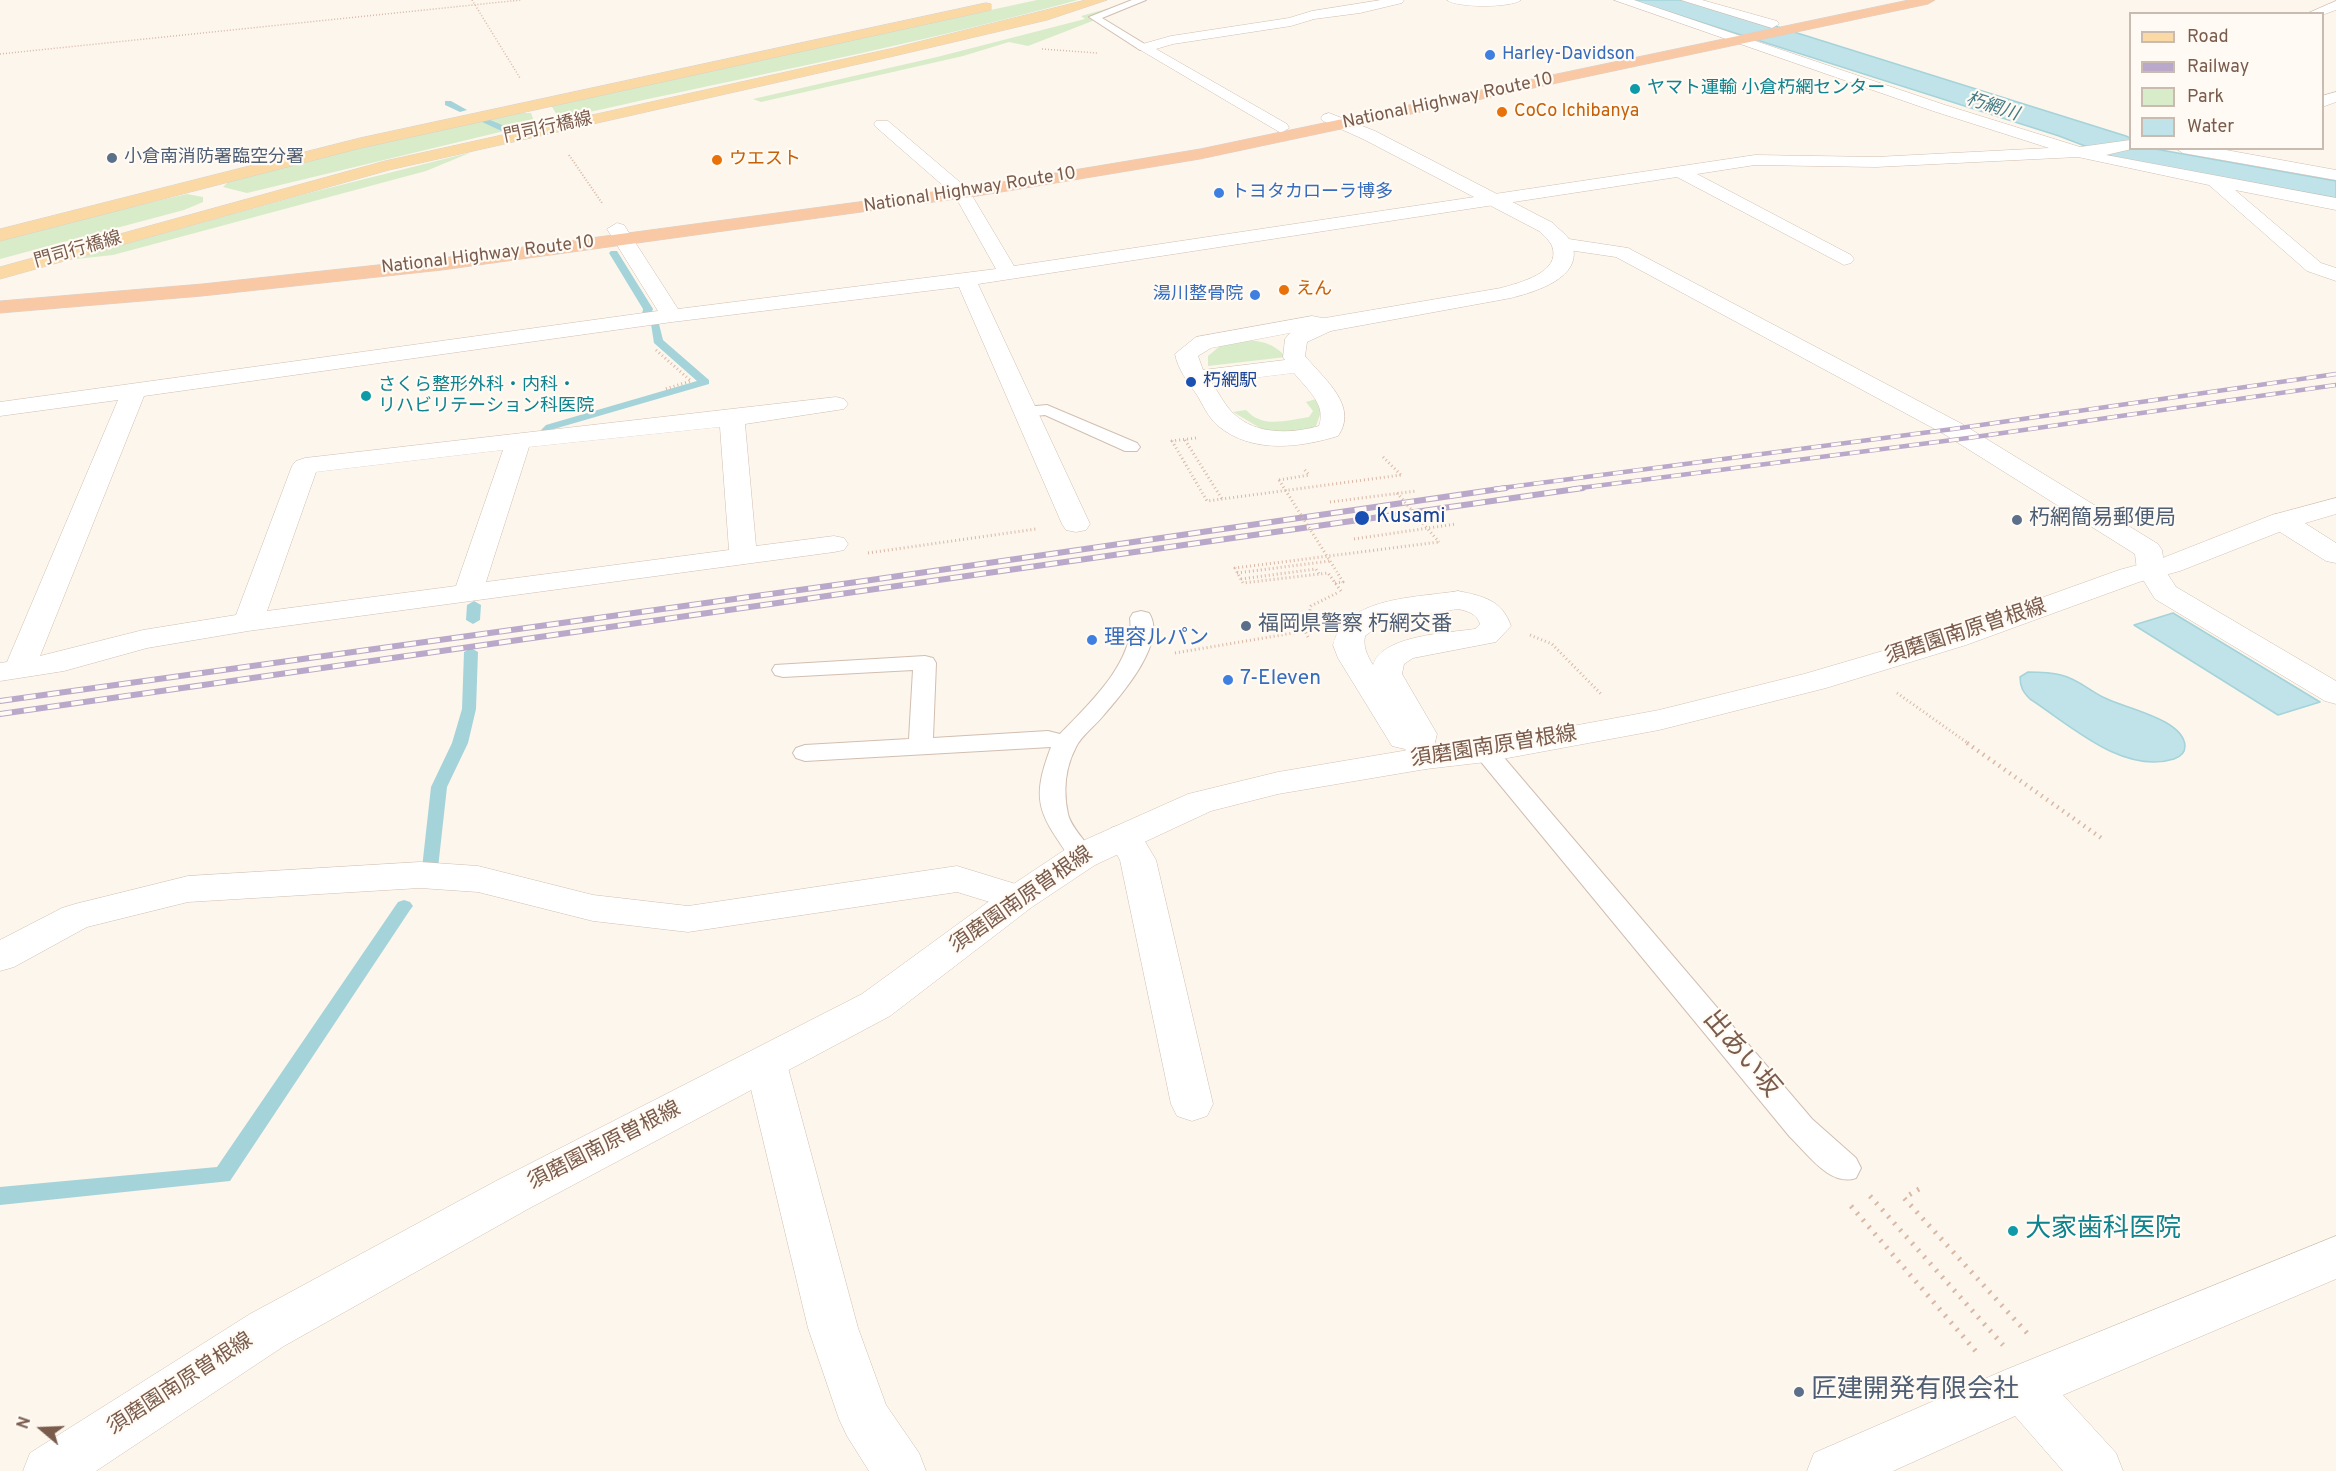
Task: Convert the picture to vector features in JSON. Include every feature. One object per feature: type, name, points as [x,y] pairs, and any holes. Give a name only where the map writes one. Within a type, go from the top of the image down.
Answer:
[{"type":"highway","name":"National Highway Route 10","points":[[274,263],[621,234],[838,202],[958,188],[1200,154],[1491,81],[1888,0]]},
{"type":"highway","name":"National Highway Route 10","points":[[958,188],[1281,128],[1337,121],[1928,0]]},
{"type":"highway","name":"National Highway Route 10","points":[[0,307],[236,286],[442,264],[573,245],[621,234]]},
{"type":"highway","points":[[3,278],[274,274],[573,245]]},
{"type":"highway","points":[[3,278],[44,281]]},
{"type":"main road","name":"門司行橋線","points":[[3,278],[231,204],[385,166],[997,27],[1100,0]]},
{"type":"main road","name":"門司行橋線","points":[[0,235],[189,185],[536,103],[1006,3]]},
{"type":"main road","points":[[189,185],[231,204]]},
{"type":"street","points":[[1143,47],[1171,40],[1291,22],[1312,15],[1360,9],[1398,0]]},
{"type":"street","points":[[1454,0],[1495,2],[1514,0]]},
{"type":"street","points":[[1621,0],[1939,108],[2078,152],[2215,183],[2336,204]]},
{"type":"street","points":[[1689,0],[1772,24]]},
{"type":"street","points":[[2317,12],[2336,5]]},
{"type":"street","points":[[1143,47],[1281,128]]},
{"type":"street","points":[[1325,325],[1312,323],[1204,342],[1186,354],[1189,368],[1226,420],[1270,438],[1308,438],[1329,431],[1334,418],[1332,405],[1294,357],[1296,339],[1325,325],[1504,294],[1533,285],[1550,276],[1560,265],[1563,256],[1562,244],[1546,227],[1337,121]]},
{"type":"street","points":[[882,124],[958,188],[1008,273]]},
{"type":"street","points":[[0,409],[642,320],[966,280],[1498,201],[1755,160],[1876,162],[2099,151],[2129,145]]},
{"type":"street","points":[[2194,150],[2336,175]]},
{"type":"street","points":[[1680,172],[1844,259]]},
{"type":"street","points":[[2215,183],[2314,267],[2336,275]]},
{"type":"street","points":[[621,234],[672,316]]},
{"type":"street","points":[[1562,244],[1621,252],[1884,390],[1953,429],[2121,531],[2148,550],[2151,570],[2165,592],[2336,694]]},
{"type":"street","points":[[966,280],[1076,524]]},
{"type":"street","points":[[1197,378],[1300,365]]},
{"type":"street","points":[[9,671],[134,392]]},
{"type":"street","points":[[248,622],[305,466],[732,418],[836,404]]},
{"type":"street","points":[[732,418],[743,556]]},
{"type":"street","points":[[468,592],[519,441]]},
{"type":"street","name":"須磨園南原曽根線","points":[[49,1471],[267,1330],[512,1195],[876,1005],[1019,898],[1082,856],[1200,802],[1422,750],[1486,752],[1659,720],[1815,681],[1955,639],[2170,565],[2282,521],[2336,506]]},
{"type":"street","points":[[2282,521],[2335,553]]},
{"type":"street","points":[[9,671],[64,662],[142,639],[248,622],[834,544]]},
{"type":"street","points":[[1458,600],[1478,604],[1492,614],[1496,626],[1485,636],[1404,651],[1390,660],[1386,674],[1421,735],[1422,750],[1404,739],[1353,658],[1348,645],[1351,632],[1376,614],[1458,600]]},
{"type":"street","points":[[1124,836],[1138,861],[1192,1104]]},
{"type":"street","points":[[0,957],[75,917],[188,889],[420,875],[478,879],[593,908],[688,919],[957,879],[996,888],[1019,898]]},
{"type":"street","points":[[766,1064],[833,1328],[865,1419],[900,1471]]},
{"type":"street","points":[[1833,1471],[2014,1367],[2336,1257]]},
{"type":"street","points":[[2014,1367],[2097,1471]]},
{"type":"lane","points":[[1141,0],[1094,18],[1143,47]]},
{"type":"lane","points":[[1025,412],[1047,410],[1131,447]]},
{"type":"lane","points":[[1082,856],[1055,817],[1052,777],[1065,743],[1095,711],[1134,660],[1143,631],[1141,618]]},
{"type":"lane","points":[[783,670],[926,663],[921,746]]},
{"type":"lane","points":[[805,753],[1048,738],[1065,743]]},
{"type":"lane","name":"出あい坂","points":[[1486,752],[1801,1128],[1845,1168]]},
{"type":"path","points":[[471,0],[536,103]]},
{"type":"path","points":[[0,54],[521,0]]},
{"type":"path","points":[[1035,48],[1096,53],[1143,47]]},
{"type":"path","points":[[554,129],[621,234]]},
{"type":"path","points":[[642,320],[648,343],[691,381],[656,391]]},
{"type":"path","points":[[1199,438],[1172,441],[1207,501],[1401,475],[1383,457]]},
{"type":"path","points":[[1185,440],[1222,499]]},
{"type":"path","points":[[1303,468],[1309,475],[1278,480],[1343,582],[1335,583]]},
{"type":"path","points":[[1330,502],[1416,491]]},
{"type":"path","points":[[1341,591],[1329,573],[1243,583],[1237,573],[1439,542],[1397,493]]},
{"type":"path","points":[[834,544],[833,558],[1076,524]]},
{"type":"path","points":[[1354,539],[1456,524]]},
{"type":"path","points":[[1134,660],[1305,631]]},
{"type":"path","points":[[1528,634],[1552,644],[1603,696],[1592,698]]},
{"type":"path","points":[[1893,690],[2104,840]]},
{"type":"path","points":[[1845,1168],[2014,1367]]},
{"type":"path","points":[[1918,1189],[1904,1198],[2030,1336]]},
{"type":"path","points":[[1842,1195],[1981,1358]]},
{"type":"green space","points":[[1037,0],[1078,0],[894,46],[585,113],[557,115],[551,105]]},
{"type":"green space","points":[[1128,3],[1095,20],[1028,46],[1009,42],[963,56],[761,102],[753,99],[937,57],[1085,19],[1081,16]]},
{"type":"green space","points":[[511,113],[531,113],[534,121],[525,126],[247,193],[223,187],[228,182],[292,164]]},
{"type":"green space","points":[[472,152],[426,171],[113,255],[67,260],[309,193]]},
{"type":"green space","points":[[187,194],[203,197],[203,202],[184,210],[0,259],[0,241],[75,220]]},
{"type":"green space","points":[[1249,340],[1269,344],[1286,357],[1208,366],[1208,356],[1220,346]]},
{"type":"green space","points":[[1316,399],[1322,409],[1316,426],[1306,431],[1274,432],[1260,428],[1233,412],[1246,410],[1260,420],[1276,422],[1292,420],[1309,417],[1313,411],[1306,402]]},
{"type":"water","name":"朽網川","points":[[1631,0],[1692,0],[2126,136],[2129,138],[2129,150],[2161,150],[2336,181],[2336,198],[2116,158],[2059,136]]},
{"type":"water","points":[[2173,613],[2320,702],[2278,715],[2134,625]]},
{"type":"water","points":[[2028,672],[2067,677],[2105,698],[2164,722],[2182,737],[2184,751],[2176,758],[2155,762],[2136,760],[2098,745],[2025,694],[2020,677]]},
{"type":"waterway","points":[[448,103],[463,110]]},
{"type":"waterway","points":[[483,119],[511,132]]},
{"type":"waterway","points":[[614,253],[648,309],[647,315]]},
{"type":"waterway","points":[[547,430],[550,427],[705,382],[658,341],[655,326]]},
{"type":"waterway","points":[[473,620],[474,605]]},
{"type":"waterway","points":[[430,868],[439,787],[460,743],[469,709],[471,652]]},
{"type":"waterway","points":[[0,1196],[223,1175],[404,906]]},
{"type":"railway","points":[[1494,489],[1953,429],[2336,374]]},
{"type":"railway","points":[[1572,489],[1968,438],[2336,385]]},
{"type":"railway","points":[[0,701],[864,581],[1506,488]]},
{"type":"railway","points":[[0,714],[1583,488]]},
{"type":"place","name":"Harley-Davidson","points":[[1490,55]]},
{"type":"place","name":"ヤマト運輸 小倉朽網センター","points":[[1635,89]]},
{"type":"place","name":"CoCo Ichibanya","points":[[1502,112]]},
{"type":"place","name":"小倉南消防署臨空分署","points":[[112,158]]},
{"type":"place","name":"ウエスト","points":[[717,160]]},
{"type":"place","name":"トヨタカローラ博多","points":[[1219,193]]},
{"type":"place","name":"えん","points":[[1284,290]]},
{"type":"place","name":"湯川整骨院","points":[[1255,295]]},
{"type":"place","name":"朽網駅","points":[[1191,382]]},
{"type":"place","name":"さくら整形外科・内科・ リハビリテーション科医院","points":[[366,396]]},
{"type":"place","name":"Kusami","points":[[1362,518]]},
{"type":"place","name":"朽網簡易郵便局","points":[[2017,520]]},
{"type":"place","name":"福岡県警察 朽網交番","points":[[1246,626]]},
{"type":"place","name":"理容ルパン","points":[[1092,640]]},
{"type":"place","name":"7-Eleven","points":[[1228,680]]},
{"type":"place","name":"大家歯科医院","points":[[2013,1231]]},
{"type":"place","name":"匠建開発有限会社","points":[[1799,1392]]}]
